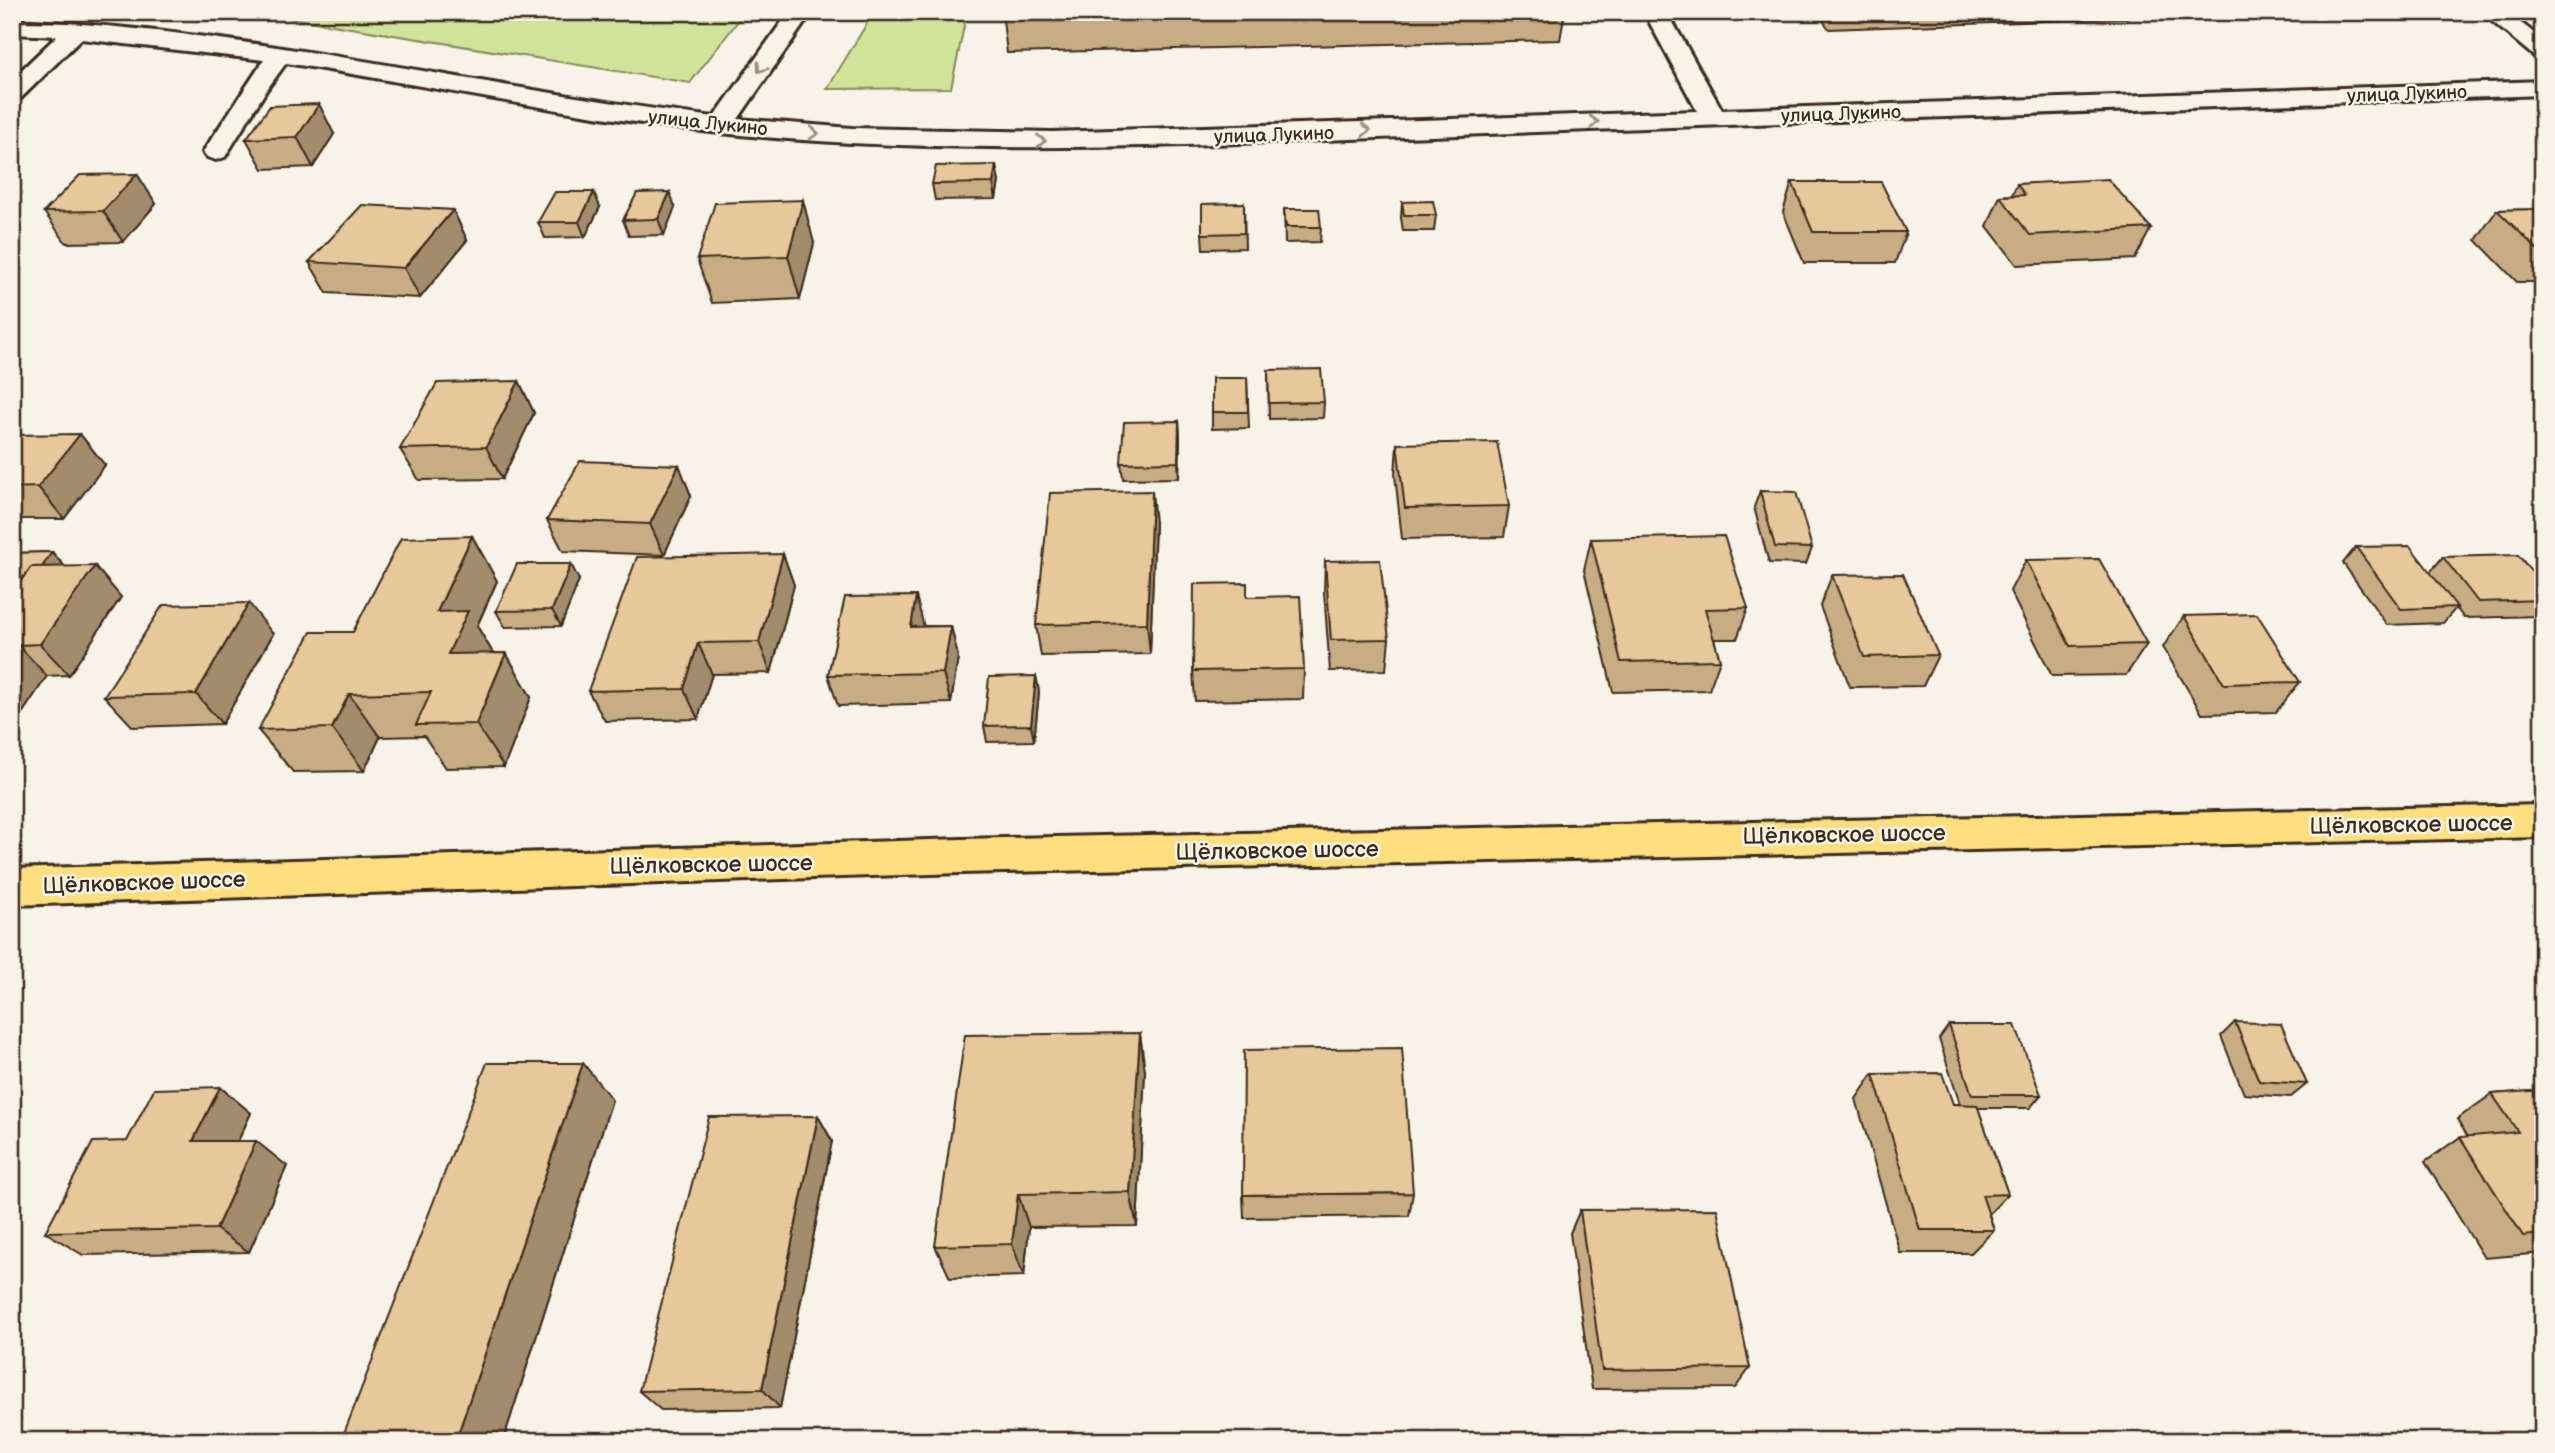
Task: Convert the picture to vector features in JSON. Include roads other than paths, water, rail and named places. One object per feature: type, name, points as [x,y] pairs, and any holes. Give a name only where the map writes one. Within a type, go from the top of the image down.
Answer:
[{"type":"main road","name":"Щёлковское шоссе","points":[[12,887],[399,872],[1716,836],[2543,821]]},
{"type":"street","points":[[721,125],[801,12]]},
{"type":"street","points":[[1655,12],[1713,117]]},
{"type":"street","points":[[2492,12],[2543,52]]},
{"type":"street","name":"улица Лукино","points":[[12,27],[211,44],[652,117],[721,125],[951,141],[1039,142],[2543,88]]},
{"type":"street","points":[[12,93],[76,31]]},
{"type":"street","points":[[216,152],[256,87],[281,54]]}]
